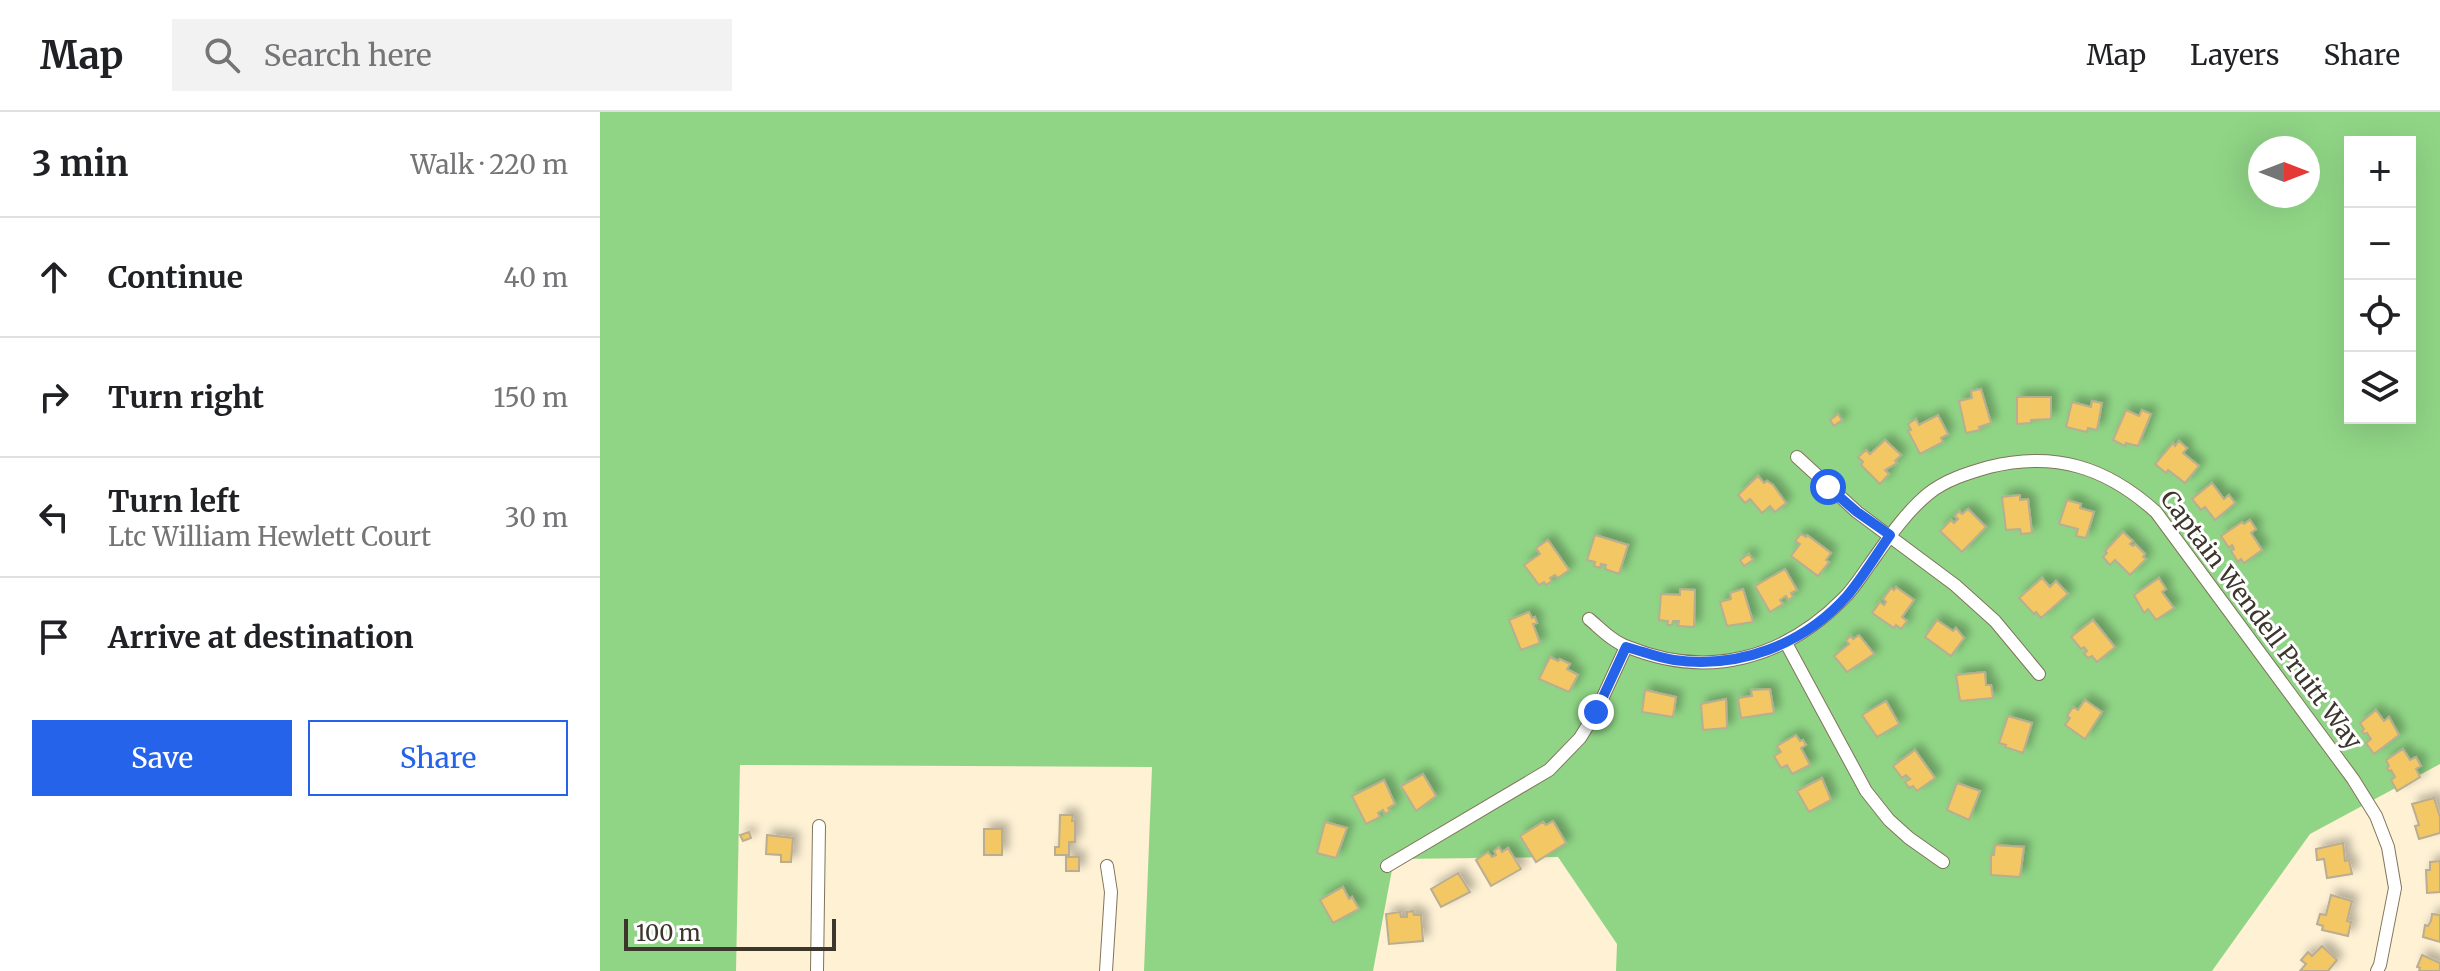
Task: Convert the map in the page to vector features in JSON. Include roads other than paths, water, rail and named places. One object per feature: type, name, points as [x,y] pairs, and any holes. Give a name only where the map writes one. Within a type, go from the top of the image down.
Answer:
[{"type":"street","points":[[1797,457],[1847,504],[1955,585],[1995,621],[2039,674]]},
{"type":"street","name":"Captain Wendell Pruitt Way","points":[[1589,619],[1626,647],[1671,660],[1710,663],[1749,657],[1786,643],[1809,630],[1846,596],[1890,535],[1929,493],[1966,473],[2004,464],[2044,460],[2079,466],[2108,477],[2134,492],[2156,512],[2353,779],[2376,816],[2388,847],[2395,888],[2377,971]]},
{"type":"street","points":[[1786,643],[1866,791],[1889,820],[1943,862]]},
{"type":"street","points":[[1387,866],[1549,770],[1580,738],[1596,712],[1626,647]]},
{"type":"street","points":[[817,971],[819,826]]},
{"type":"street","points":[[1106,971],[1111,892],[1107,866]]}]
